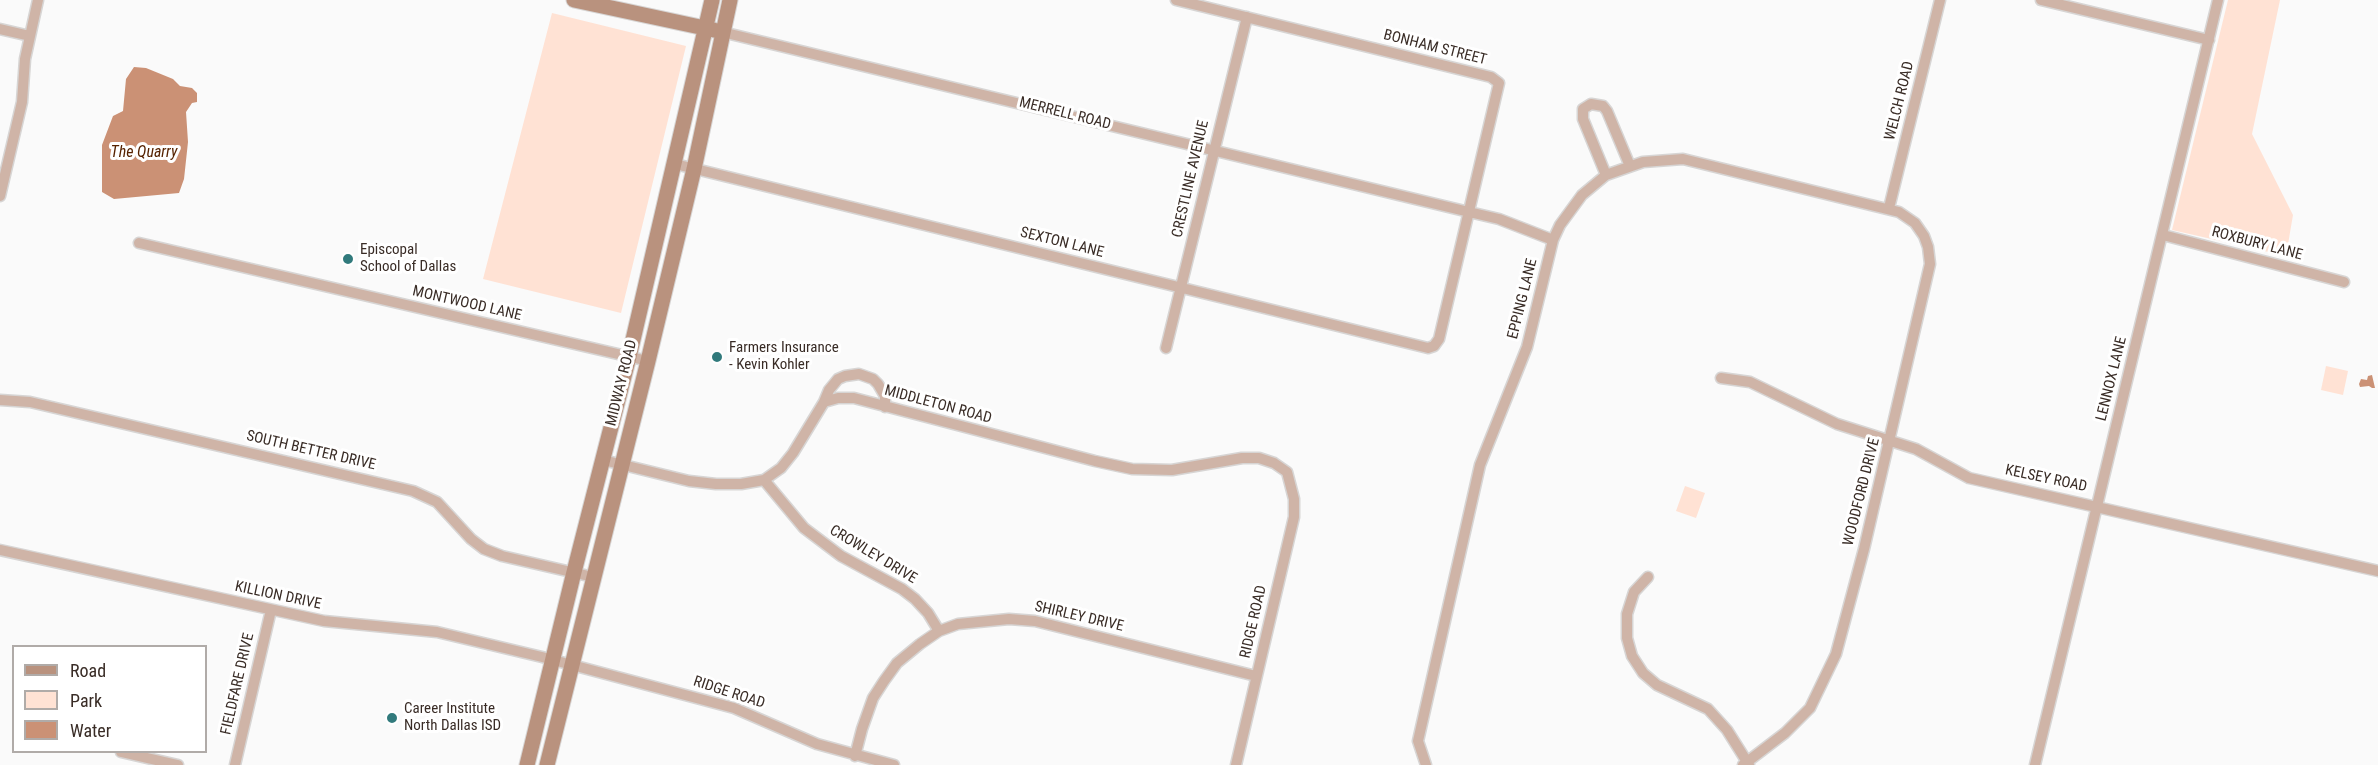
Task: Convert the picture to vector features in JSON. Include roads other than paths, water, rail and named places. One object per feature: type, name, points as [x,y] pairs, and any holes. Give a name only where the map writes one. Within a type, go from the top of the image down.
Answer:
[{"type":"main road","name":"MERRELL ROAD","points":[[574,0],[722,32]]},
{"type":"main road","name":"MIDWAY ROAD","points":[[527,765],[630,357],[712,0]]},
{"type":"main road","name":"MIDWAY ROAD","points":[[547,765],[666,287],[730,0]]},
{"type":"main road","points":[[647,282],[666,287]]},
{"type":"street","points":[[0,196],[22,102],[30,36],[38,0]]},
{"type":"street","name":"BONHAM STREET","points":[[1176,0],[1491,77],[1499,83],[1439,339]]},
{"type":"street","name":"WELCH ROAD","points":[[1889,208],[1940,0]]},
{"type":"street","points":[[2041,0],[2209,40]]},
{"type":"street","name":"LENNOX LANE","points":[[2035,765],[2218,0]]},
{"type":"street","name":"CRESTLINE AVENUE","points":[[1166,348],[1247,17]]},
{"type":"street","points":[[0,29],[30,36]]},
{"type":"street","name":"MERRELL ROAD","points":[[722,32],[1498,219],[1553,240]]},
{"type":"street","points":[[1606,175],[1583,119],[1583,109],[1591,104],[1603,106],[1607,111],[1630,165]]},
{"type":"street","name":"EPPING LANE","points":[[1426,765],[1418,741],[1480,465],[1527,347],[1553,240],[1560,225],[1582,195],[1606,175],[1630,165],[1683,159],[1889,208]]},
{"type":"street","name":"SEXTON LANE","points":[[675,164],[1428,348],[1434,346],[1439,339]]},
{"type":"street","name":"WOODFORD DRIVE","points":[[1746,764],[1785,733],[1810,708],[1826,678],[1843,631],[1930,264],[1928,247],[1915,223],[1889,208]]},
{"type":"street","name":"ROXBURY LANE","points":[[2163,234],[2344,282]]},
{"type":"street","name":"MONTWOOD LANE","points":[[139,243],[648,361]]},
{"type":"street","points":[[603,460],[689,481],[741,484],[764,480],[781,468],[793,453],[829,390],[838,379],[859,374],[866,376],[878,384],[885,396],[885,407]]},
{"type":"street","name":"KELSEY ROAD","points":[[1721,378],[1749,382],[1838,424],[1916,449],[1969,478],[2378,571]]},
{"type":"street","name":"MIDDLETON ROAD","points":[[824,402],[838,398],[854,398],[1132,469],[1172,470],[1242,458],[1259,458],[1274,463],[1287,472],[1292,485]]},
{"type":"street","name":"SOUTH BETTER DRIVE","points":[[0,400],[30,402],[413,490],[436,502],[471,539],[484,549],[502,556],[593,577]]},
{"type":"street","name":"CROWLEY DRIVE","points":[[764,480],[804,528],[841,556],[902,589],[928,613],[939,631]]},
{"type":"street","name":"RIDGE ROAD","points":[[1236,765],[1294,516],[1292,485]]},
{"type":"street","name":"KILLION DRIVE","points":[[0,550],[324,621],[437,632],[552,660]]},
{"type":"street","points":[[1648,577],[1634,592],[1627,614],[1632,657],[1643,673],[1657,685],[1708,709],[1727,730],[1746,764]]},
{"type":"street","name":"FIELDFARE DRIVE","points":[[235,765],[271,610]]},
{"type":"street","name":"SHIRLEY DRIVE","points":[[855,756],[873,698],[897,663],[939,631],[958,624],[1009,619],[1035,621],[1256,676]]},
{"type":"street","name":"RIDGE ROAD","points":[[552,660],[734,708],[817,744],[894,765]]},
{"type":"street","points":[[125,753],[178,765]]},
{"type":"water","name":"The Quarry","points":[[134,67],[146,68],[173,79],[180,86],[192,88],[197,93],[197,102],[192,103],[186,112],[188,142],[184,179],[179,193],[114,199],[102,192],[102,145],[113,116],[123,111],[126,79]]},
{"type":"water","points":[[2372,375],[2375,388],[2360,387],[2361,379],[2367,380],[2368,376]]},
{"type":"place","name":"Episcopal School of Dallas","points":[[348,259]]},
{"type":"place","name":"Farmers Insurance - Kevin Kohler","points":[[717,357]]},
{"type":"place","name":"Career Institute North Dallas ISD","points":[[392,718]]}]
